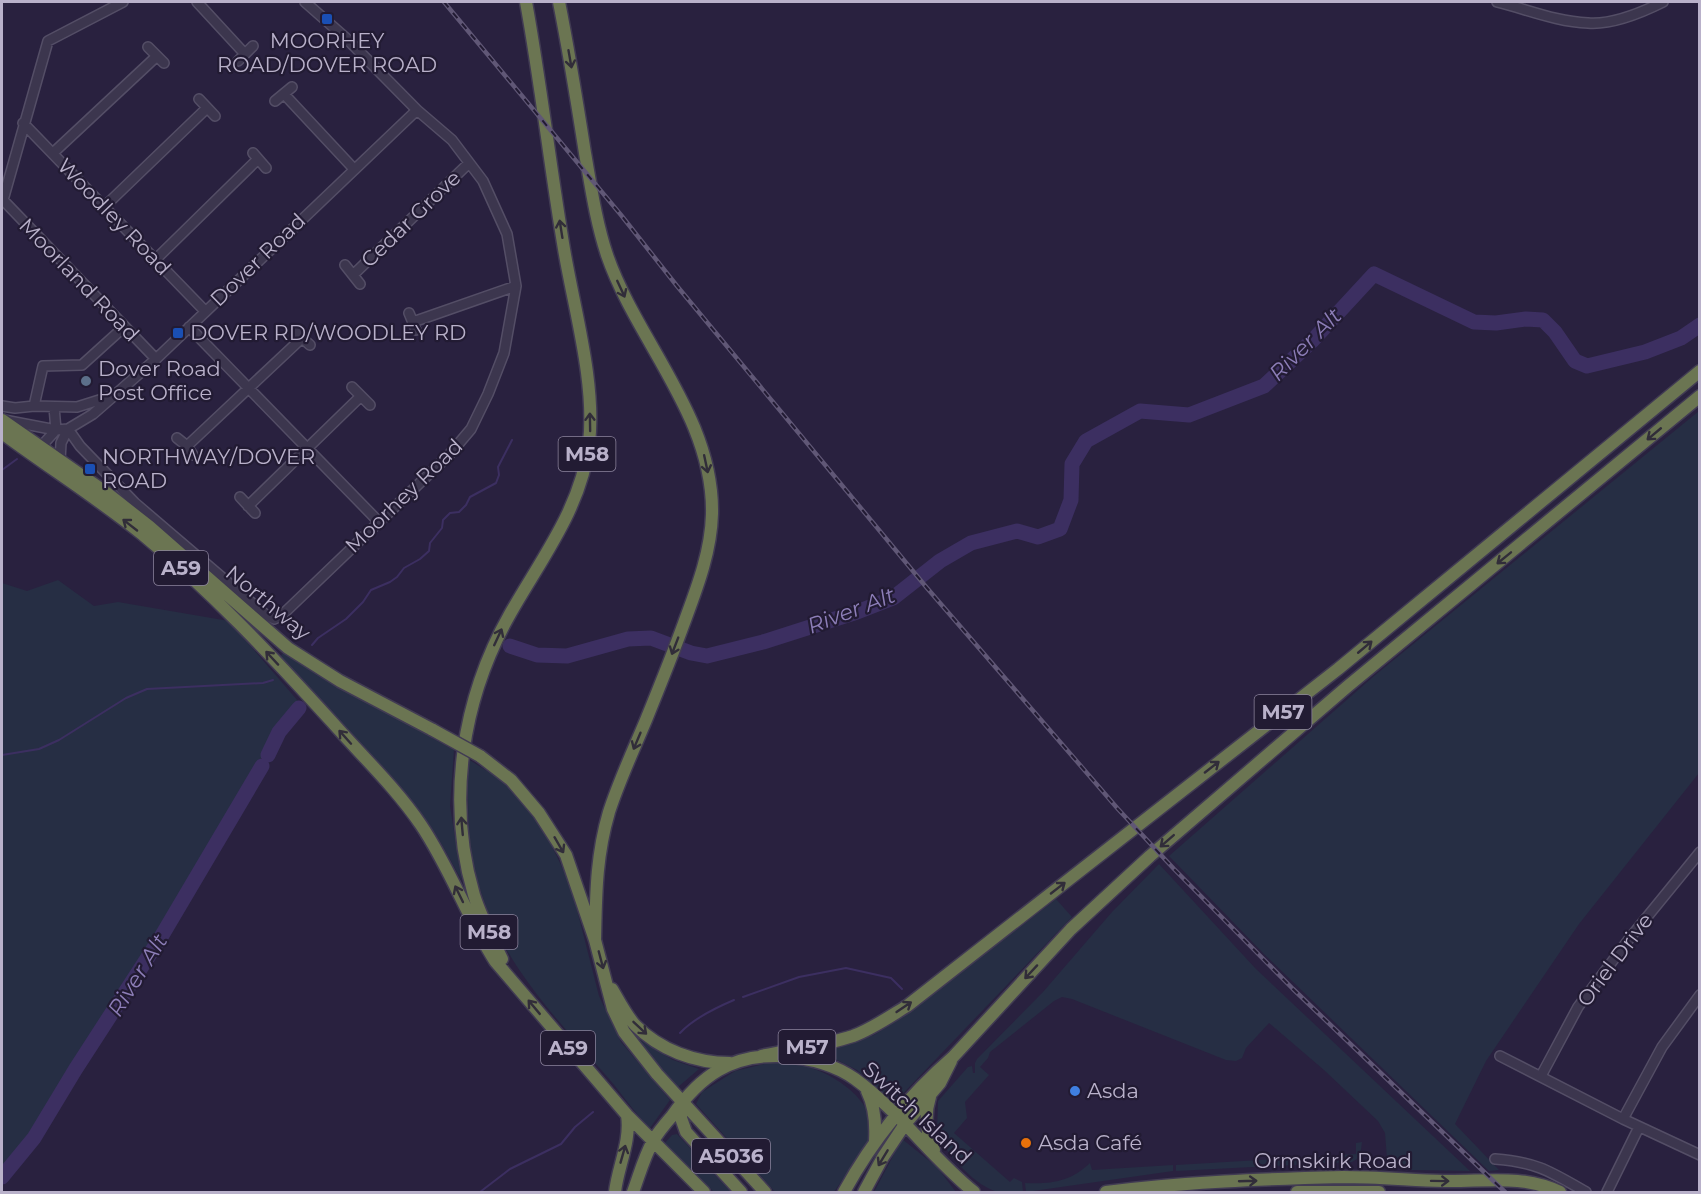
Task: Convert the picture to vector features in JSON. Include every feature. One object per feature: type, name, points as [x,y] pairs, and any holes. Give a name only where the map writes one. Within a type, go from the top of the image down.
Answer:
[{"type":"highway","name":"M58","points":[[511,979],[480,910],[467,865],[460,803],[465,737],[479,684],[498,638],[570,509],[584,471],[590,431],[587,377],[564,248],[526,2]]},
{"type":"highway","points":[[559,2],[594,207],[606,252],[636,321],[689,417],[700,442],[707,464],[712,514],[710,540],[699,582],[668,667],[620,780],[604,832],[596,877],[595,940]]},
{"type":"highway","name":"M57","points":[[761,1056],[853,1036],[882,1022],[907,1006],[1338,669],[1700,371]]},
{"type":"highway","name":"M57","points":[[900,1120],[932,1075],[953,1057],[1071,929],[1150,856],[1348,686],[1700,396]]},
{"type":"highway","name":"Northway","points":[[2,420],[36,451],[188,574],[229,613],[312,700],[399,796],[421,825],[436,849],[478,934],[495,961],[511,979]]},
{"type":"highway","name":"Northway","points":[[2,433],[7,441],[60,461],[108,494],[150,527],[288,648],[340,681],[480,756],[511,780],[539,813],[566,855],[595,940]]},
{"type":"highway","name":"A59","points":[[595,940],[606,980],[634,1024],[652,1038],[685,1056],[715,1063],[735,1063]]},
{"type":"highway","name":"A59","points":[[511,979],[627,1115]]},
{"type":"highway","name":"A5036","points":[[606,980],[613,1009],[624,1032],[640,1054],[765,1192]]},
{"type":"highway","name":"Switch Island","points":[[633,1192],[652,1142],[699,1082],[735,1063],[761,1056],[796,1057],[821,1062],[842,1071],[900,1120],[974,1192]]},
{"type":"highway","name":"M57","points":[[900,1120],[940,1083],[953,1057]]},
{"type":"highway","points":[[867,1090],[874,1113],[876,1129],[874,1142]]},
{"type":"highway","name":"M57","points":[[931,1093],[926,1118],[927,1131],[938,1156]]},
{"type":"highway","points":[[682,1101],[683,1125],[697,1145],[741,1192]]},
{"type":"highway","points":[[615,1192],[628,1137],[627,1115]]},
{"type":"highway","name":"A5036","points":[[627,1115],[704,1192]]},
{"type":"highway","points":[[652,1142],[698,1119]]},
{"type":"highway","points":[[844,1192],[874,1142],[900,1120]]},
{"type":"highway","points":[[864,1192],[900,1120]]},
{"type":"highway","name":"Ormskirk Road","points":[[1106,1192],[1175,1185],[1344,1177],[1452,1181],[1512,1179],[1538,1184],[1560,1192]]},
{"type":"highway","name":"Ormskirk Road","points":[[1297,1192],[1379,1192]]},
{"type":"street","name":"Moorland Road","points":[[123,2],[48,41],[3,200],[156,359]]},
{"type":"street","points":[[197,2],[241,58],[253,46]]},
{"type":"street","name":"Moorhey Road","points":[[275,619],[281,616],[449,455],[471,429],[504,353],[516,286],[507,234],[483,181],[452,140],[417,110],[347,39],[305,2]]},
{"type":"street","points":[[1497,2],[1588,23],[1627,17],[1663,2]]},
{"type":"street","points":[[53,153],[160,59],[148,47]]},
{"type":"street","points":[[275,102],[292,87]]},
{"type":"street","points":[[284,94],[354,169]]},
{"type":"street","points":[[199,99],[215,116]]},
{"type":"street","points":[[104,207],[207,108]]},
{"type":"street","name":"Dover Road","points":[[2,420],[56,430],[68,429],[93,414],[156,359],[417,110]]},
{"type":"street","name":"Woodley Road","points":[[23,123],[205,311]]},
{"type":"street","points":[[155,260],[255,156],[266,168]]},
{"type":"street","name":"Cedar Grove","points":[[354,275],[469,163]]},
{"type":"street","name":"Cedar Grove","points":[[345,265],[360,284]]},
{"type":"street","points":[[413,322],[516,286]]},
{"type":"street","points":[[34,406],[43,366],[82,365],[124,327]]},
{"type":"street","points":[[189,327],[379,522]]},
{"type":"street","points":[[295,329],[310,345]]},
{"type":"street","points":[[187,446],[302,339]]},
{"type":"street","points":[[352,387],[370,405]]},
{"type":"street","points":[[2,406],[15,408],[77,407],[114,396]]},
{"type":"street","points":[[248,506],[360,397]]},
{"type":"street","points":[[36,451],[56,430],[54,407]]},
{"type":"street","points":[[77,407],[82,420]]},
{"type":"street","points":[[60,461],[61,443],[68,429]]},
{"type":"street","name":"Northway","points":[[68,429],[80,446],[135,503],[267,615],[275,619]]},
{"type":"street","points":[[177,438],[193,455]]},
{"type":"street","points":[[240,497],[255,513]]},
{"type":"street","name":"Oriel Drive","points":[[1541,1076],[1578,1007],[1700,852]]},
{"type":"street","points":[[1623,1119],[1662,1047],[1700,995]]},
{"type":"street","points":[[1500,1056],[1639,1127],[1700,1155]]},
{"type":"street","points":[[1607,1192],[1639,1127]]},
{"type":"street","points":[[1495,1159],[1521,1161],[1537,1166],[1587,1192]]},
{"type":"shaded area","points":[[1699,411],[1699,773],[1579,924],[1486,1061],[1455,1124],[1499,1170],[1489,1171],[1265,955],[1169,856],[1374,676]]},
{"type":"shaded area","points":[[58,580],[94,606],[118,602],[229,621],[298,701],[280,721],[254,772],[212,838],[159,932],[49,1101],[29,1136],[2,1167],[2,583],[27,591]]},
{"type":"shaded area","points":[[285,652],[342,688],[454,750],[450,806],[462,881],[424,818],[280,656]]},
{"type":"shaded area","points":[[468,759],[492,774],[520,797],[550,842],[571,886],[599,996],[621,1042],[670,1100],[650,1128],[533,990],[504,945],[492,921],[477,880],[471,852]]},
{"type":"shaded area","points":[[1159,864],[1256,969],[1470,1171],[1411,1170],[1396,1167],[1387,1159],[1385,1133],[1378,1121],[1324,1070],[1269,1023],[1246,1048],[1242,1058],[1236,1061],[1226,1060],[1062,997],[990,1052],[980,1067],[989,1075],[965,1102],[967,1118],[954,1133],[1010,1182],[1014,1178],[1022,1182],[1023,1192],[999,1192],[982,1184],[964,1170],[939,1138],[937,1132],[938,1101],[968,1067],[972,1066],[973,1073],[975,1073],[977,1059],[1043,992],[1112,912]]},
{"type":"shaded area","points":[[1056,899],[1072,917],[893,1104],[857,1070],[821,1052],[874,1035],[913,1010]]},
{"type":"shaded area","points":[[637,1038],[673,1060],[699,1069],[678,1087],[651,1059]]},
{"type":"shaded area","points":[[768,1063],[793,1063],[821,1072],[848,1088],[867,1111],[871,1124],[869,1138],[834,1192],[775,1192],[696,1104],[702,1092],[735,1071]]},
{"type":"shaded area","points":[[677,1134],[731,1192],[714,1192],[664,1144],[672,1135]]},
{"type":"shaded area","points":[[902,1139],[937,1167],[956,1192],[874,1192]]},
{"type":"shaded area","points":[[1362,1142],[1360,1157],[1352,1162],[1176,1171],[1176,1165],[1356,1154],[1356,1143]]},
{"type":"shaded area","points":[[1090,1163],[1092,1170],[1173,1165],[1173,1171],[1026,1192],[1025,1183],[1044,1183],[1068,1178]]},
{"type":"waterway","name":"River Alt","points":[[510,646],[537,655],[567,656],[628,639],[651,638],[691,653],[707,656],[763,642],[893,598],[940,561],[971,543],[1017,531],[1038,537],[1060,529],[1071,500],[1072,464],[1086,441],[1140,411],[1189,415],[1264,386],[1313,340],[1374,274],[1474,322],[1543,320],[1555,332],[1575,361],[1587,366],[1645,352],[1681,338],[1700,325]]},
{"type":"waterway","points":[[312,645],[318,638],[346,619],[371,590],[390,582],[404,568],[429,551],[430,543],[442,528],[443,520],[450,513],[459,512],[470,497],[496,483],[499,475],[498,467],[512,440]]},
{"type":"waterway","points":[[2,470],[17,459]]},
{"type":"waterway","points":[[2,755],[39,749],[59,740],[126,698],[147,689],[263,683],[273,680]]},
{"type":"waterway","name":"River Alt","points":[[268,755],[279,732],[299,708]]},
{"type":"waterway","name":"River Alt","points":[[2,1177],[34,1138],[161,937],[262,766]]},
{"type":"waterway","points":[[743,997],[799,977],[846,968],[891,978],[902,989]]},
{"type":"waterway","points":[[680,1033],[698,1018],[734,1000]]},
{"type":"waterway","points":[[480,1192],[510,1169],[561,1144],[575,1127],[593,1112]]},
{"type":"railway","points":[[444,2],[927,588],[1118,809],[1293,989],[1505,1192]]},
{"type":"place","name":"MOORHEY ROAD/DOVER ROAD","points":[[327,19]]},
{"type":"place","name":"DOVER RD/WOODLEY RD","points":[[178,333]]},
{"type":"place","name":"Dover Road Post Office","points":[[86,381]]},
{"type":"place","name":"NORTHWAY/DOVER ROAD","points":[[90,469]]},
{"type":"place","name":"Asda","points":[[1075,1091]]},
{"type":"place","name":"Asda Café","points":[[1026,1143]]}]
